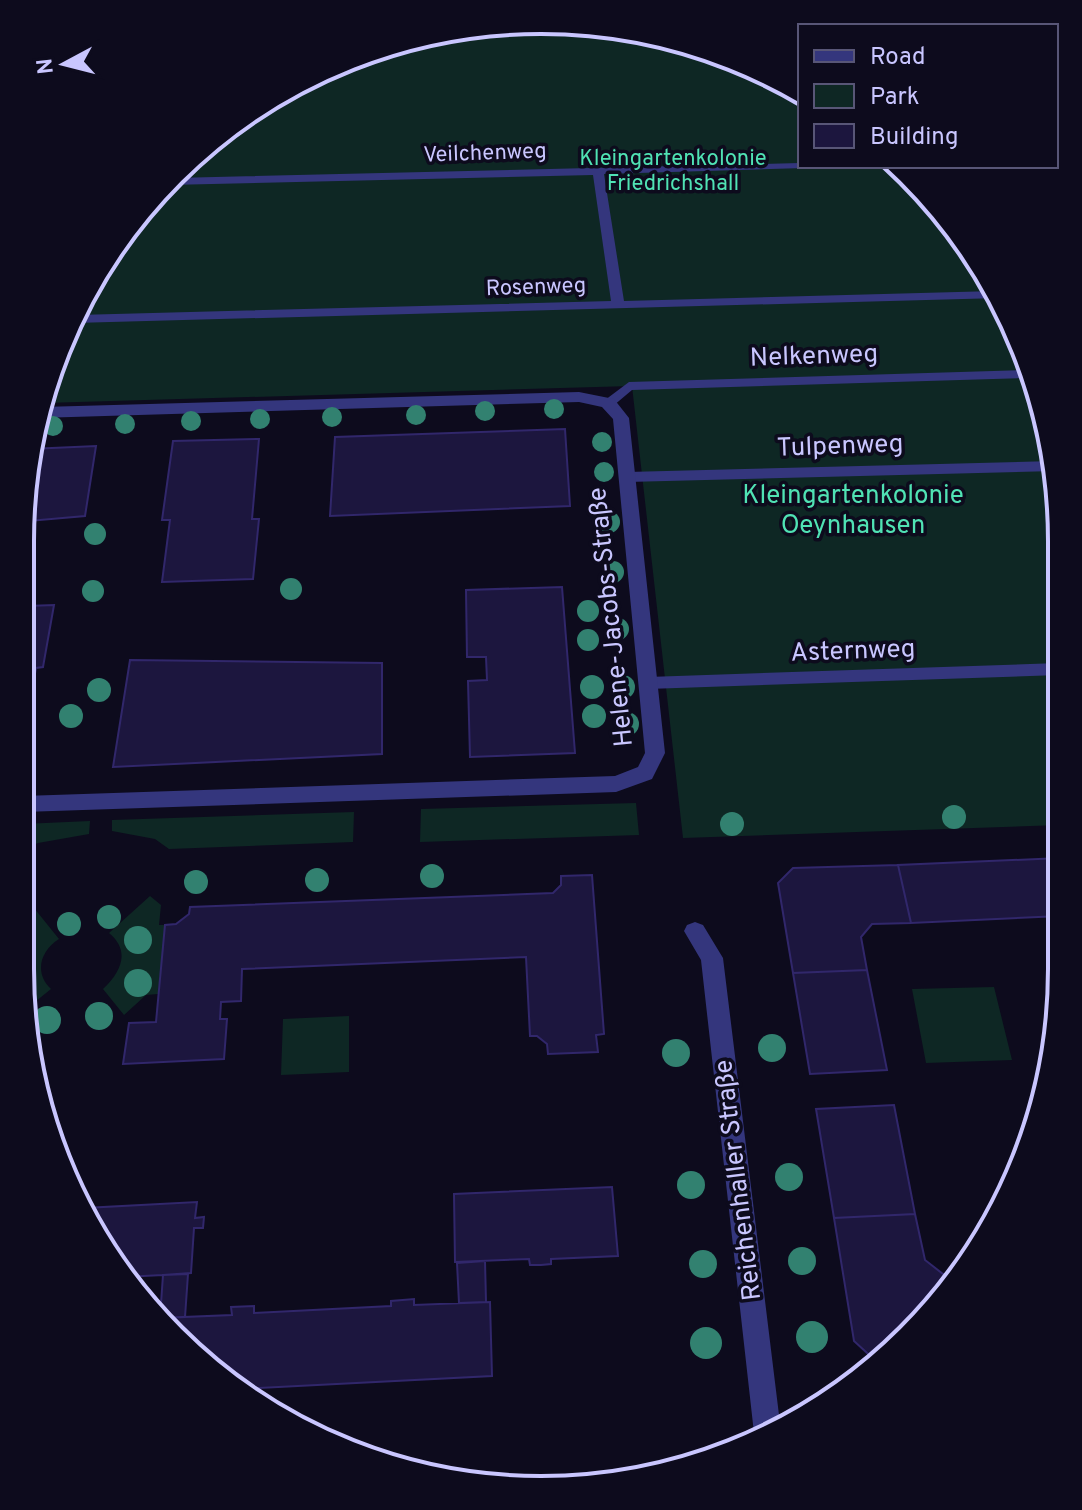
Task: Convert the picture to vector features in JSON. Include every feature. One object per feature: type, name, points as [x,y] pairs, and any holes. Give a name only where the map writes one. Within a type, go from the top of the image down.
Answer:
[{"type":"street","points":[[50,413],[579,397],[608,403]]},
{"type":"street","name":"Helene-Jacobs-Straße","points":[[34,804],[616,784],[645,773],[655,753],[648,683],[621,418],[608,403]]},
{"type":"street","name":"Reichenhaller Straße","points":[[695,931],[712,958],[765,1424]]},
{"type":"lane","name":"Veilchenweg","points":[[182,182],[798,166]]},
{"type":"lane","points":[[598,171],[618,306]]},
{"type":"lane","name":"Rosenweg","points":[[85,319],[984,295]]},
{"type":"lane","name":"Nelkenweg","points":[[608,403],[629,386],[1020,374]]},
{"type":"lane","name":"Tulpenweg","points":[[627,477],[1042,466]]},
{"type":"lane","name":"Asternweg","points":[[648,683],[1048,669]]},
{"type":"green space","points":[[508,35],[607,38],[672,51],[735,73],[798,104],[798,168],[884,168],[900,182],[963,259],[1009,347],[1031,410],[1047,508],[1048,825],[683,838],[632,386],[53,403],[86,317],[119,259],[139,232],[182,182],[232,139],[259,119],[317,86],[410,51]]},
{"type":"green space","points":[[636,803],[639,835],[420,842],[421,809]]},
{"type":"green space","points":[[354,812],[353,842],[169,849],[155,839],[112,831],[112,820]]},
{"type":"green space","points":[[90,821],[89,834],[34,845],[34,824]]},
{"type":"green space","points":[[150,896],[161,905],[159,925],[165,925],[158,994],[146,995],[124,1015],[103,989],[119,969],[122,954],[109,933]]},
{"type":"green space","points":[[34,908],[59,939],[47,950],[42,962],[42,976],[51,989],[35,1002]]},
{"type":"green space","points":[[994,987],[1012,1060],[926,1063],[912,989]]},
{"type":"green space","points":[[349,1016],[349,1072],[281,1075],[283,1019]]},
{"type":"building","points":[[565,429],[570,506],[330,516],[335,437]]},
{"type":"building","points":[[259,439],[252,519],[259,519],[253,579],[162,582],[170,520],[162,520],[173,441]]},
{"type":"building","points":[[96,446],[85,516],[35,520],[43,448]]},
{"type":"building","points":[[562,587],[575,753],[470,757],[468,681],[487,680],[486,657],[467,657],[466,590]]},
{"type":"building","points":[[54,605],[43,667],[36,668],[34,679],[34,606]]},
{"type":"building","points":[[130,660],[382,663],[382,754],[113,767]]},
{"type":"building","points":[[1048,859],[1048,917],[911,923],[898,865]]},
{"type":"building","points":[[898,865],[911,923],[872,924],[861,937],[867,970],[793,973],[778,883],[793,868]]},
{"type":"building","points":[[592,875],[604,1034],[596,1035],[598,1052],[548,1054],[547,1044],[537,1036],[530,1036],[526,957],[242,969],[241,1001],[221,1002],[220,1019],[227,1019],[224,1059],[123,1064],[129,1023],[156,1022],[165,925],[176,924],[189,914],[190,907],[553,893],[561,885],[561,876]]},
{"type":"building","points":[[867,970],[887,1070],[810,1074],[793,973]]},
{"type":"building","points":[[894,1105],[915,1214],[834,1218],[816,1109]]},
{"type":"building","points":[[612,1187],[618,1256],[551,1259],[551,1264],[541,1265],[530,1265],[529,1259],[455,1262],[454,1194]]},
{"type":"building","points":[[197,1202],[195,1218],[204,1217],[203,1228],[194,1228],[191,1273],[138,1276],[94,1208]]},
{"type":"building","points":[[915,1214],[925,1260],[946,1274],[900,1328],[869,1355],[854,1341],[834,1218]]},
{"type":"building","points":[[485,1261],[486,1302],[459,1303],[457,1263]]},
{"type":"building","points":[[188,1274],[185,1317],[173,1317],[161,1304],[163,1275]]},
{"type":"building","points":[[414,1299],[414,1305],[490,1302],[492,1376],[255,1388],[173,1317],[232,1315],[231,1307],[254,1306],[254,1313],[391,1306],[391,1301]]},
{"type":"park label","name":"Kleingartenkolonie Friedrichshall","points":[[673,172]]},
{"type":"park label","name":"Kleingartenkolonie Oeynhausen","points":[[853,511]]}]
